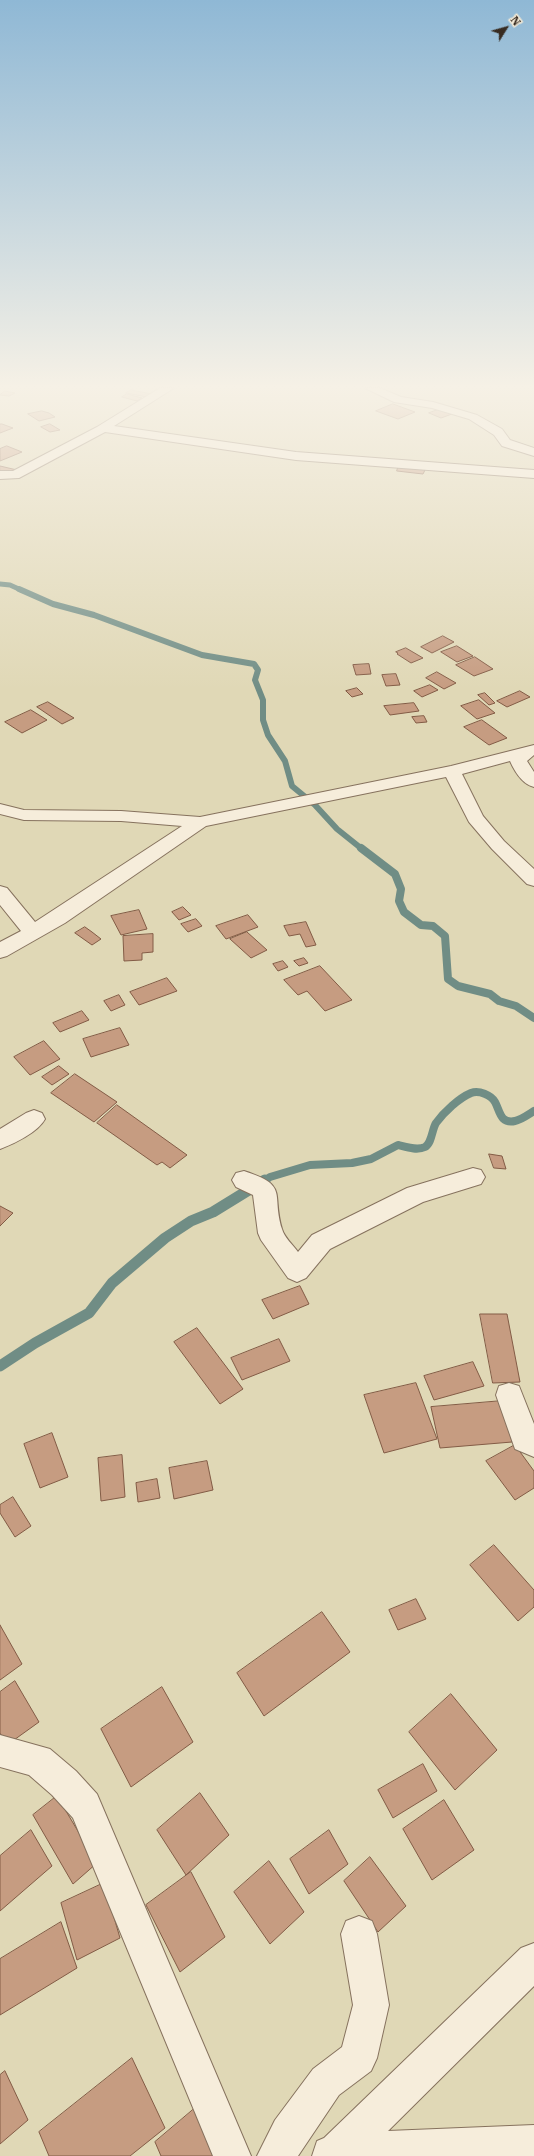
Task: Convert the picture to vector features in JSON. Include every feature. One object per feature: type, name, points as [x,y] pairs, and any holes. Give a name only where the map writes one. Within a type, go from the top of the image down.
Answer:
[{"type":"street","points":[[0,809],[24,815],[121,816],[200,822],[452,771],[531,750]]},
{"type":"street","points":[[531,750],[518,760],[523,771],[534,782]]},
{"type":"street","points":[[452,771],[475,818],[498,845],[534,880]]},
{"type":"street","points":[[0,951],[33,933],[119,878],[200,822]]},
{"type":"street","points":[[0,892],[33,933]]},
{"type":"street","points":[[0,1140],[34,1119]]},
{"type":"street","points":[[254,1185],[270,1233],[297,1271],[321,1242],[415,1195],[473,1177]]},
{"type":"street","points":[[509,1395],[517,1413],[525,1440],[534,1444]]},
{"type":"street","points":[[0,1750],[38,1761],[64,1783],[86,1806],[232,2156]]},
{"type":"street","points":[[276,2156],[289,2134],[326,2082],[358,2058],[370,2005],[359,1934]]},
{"type":"street","points":[[334,2154],[534,1961]]},
{"type":"street","points":[[334,2154],[534,2144]]},
{"type":"shaded area","points":[[0,489],[534,489],[534,2156],[0,2156]]},
{"type":"building","points":[[443,636],[454,642],[432,653],[421,647]]},
{"type":"building","points":[[457,646],[473,656],[457,662],[441,652]]},
{"type":"building","points":[[406,648],[423,658],[411,663],[397,654],[398,653],[396,652]]},
{"type":"building","points":[[475,657],[493,669],[474,676],[456,665]]},
{"type":"building","points":[[369,664],[371,674],[356,675],[353,665]]},
{"type":"building","points":[[437,672],[456,683],[444,689],[426,678]]},
{"type":"building","points":[[396,674],[400,685],[386,686],[382,675]]},
{"type":"building","points":[[430,685],[438,690],[422,697],[414,691]]},
{"type":"building","points":[[357,688],[363,694],[352,697],[346,691]]},
{"type":"building","points":[[520,691],[530,697],[507,707],[497,701]]},
{"type":"building","points":[[485,693],[495,703],[489,705],[478,695]]},
{"type":"building","points":[[479,700],[495,713],[477,719],[461,706]]},
{"type":"building","points":[[48,702],[74,718],[62,724],[37,707]]},
{"type":"building","points":[[414,703],[419,711],[390,715],[384,706]]},
{"type":"building","points":[[31,710],[47,720],[22,733],[5,722]]},
{"type":"building","points":[[424,716],[427,722],[416,723],[412,717]]},
{"type":"building","points":[[482,720],[507,738],[489,745],[464,727]]},
{"type":"building","points":[[183,907],[191,915],[179,920],[172,912]]},
{"type":"building","points":[[139,910],[147,929],[121,935],[111,916]]},
{"type":"building","points":[[248,915],[258,927],[226,939],[216,926]]},
{"type":"building","points":[[196,919],[202,926],[188,932],[181,924]]},
{"type":"building","points":[[306,922],[316,945],[306,947],[300,934],[289,936],[284,926]]},
{"type":"building","points":[[85,927],[101,939],[92,945],[75,933]]},
{"type":"building","points":[[247,932],[267,950],[251,958],[230,939]]},
{"type":"building","points":[[153,934],[153,952],[142,953],[142,960],[124,961],[123,936]]},
{"type":"building","points":[[304,958],[308,963],[299,966],[294,961]]},
{"type":"building","points":[[283,961],[288,967],[278,971],[273,964]]},
{"type":"building","points":[[320,966],[352,1000],[325,1011],[307,991],[298,995],[284,980]]},
{"type":"building","points":[[167,978],[177,991],[139,1005],[130,992]]},
{"type":"building","points":[[119,995],[125,1005],[111,1011],[104,1001]]},
{"type":"building","points":[[82,1011],[89,1020],[60,1032],[53,1023]]},
{"type":"building","points":[[120,1028],[129,1045],[91,1057],[83,1039]]},
{"type":"building","points":[[44,1041],[60,1059],[30,1075],[14,1057]]},
{"type":"building","points":[[59,1066],[69,1074],[52,1085],[42,1077]]},
{"type":"building","points":[[75,1074],[117,1102],[94,1122],[51,1093]]},
{"type":"building","points":[[117,1105],[187,1155],[170,1168],[162,1162],[157,1165],[97,1123]]},
{"type":"building","points":[[489,1154],[502,1156],[506,1169],[494,1168]]},
{"type":"building","points":[[0,1206],[13,1213],[0,1226]]},
{"type":"building","points":[[300,1286],[309,1304],[273,1319],[262,1300]]},
{"type":"building","points":[[480,1314],[507,1314],[520,1382],[493,1383]]},
{"type":"building","points":[[197,1328],[243,1389],[220,1404],[174,1342]]},
{"type":"building","points":[[279,1339],[290,1361],[242,1380],[231,1358]]},
{"type":"building","points":[[473,1362],[484,1386],[434,1400],[424,1376]]},
{"type":"building","points":[[416,1383],[437,1439],[384,1453],[364,1395]]},
{"type":"building","points":[[502,1401],[512,1442],[440,1448],[431,1407]]},
{"type":"building","points":[[52,1433],[68,1477],[40,1488],[24,1444]]},
{"type":"building","points":[[515,1445],[534,1471],[534,1488],[515,1500],[486,1461]]},
{"type":"building","points":[[122,1455],[125,1497],[101,1501],[98,1458]]},
{"type":"building","points":[[207,1461],[213,1490],[174,1499],[169,1468]]},
{"type":"building","points":[[157,1479],[160,1498],[138,1502],[136,1483]]},
{"type":"building","points":[[13,1497],[31,1526],[15,1537],[0,1513],[0,1505]]},
{"type":"building","points":[[494,1545],[534,1590],[534,1607],[518,1621],[470,1565]]},
{"type":"building","points":[[416,1599],[426,1619],[398,1630],[389,1610]]},
{"type":"building","points":[[322,1612],[350,1652],[264,1716],[237,1673]]},
{"type":"building","points":[[0,1625],[22,1664],[0,1680]]},
{"type":"building","points":[[15,1681],[39,1722],[7,1745],[0,1733],[0,1692]]},
{"type":"building","points":[[162,1687],[193,1742],[131,1787],[101,1729]]},
{"type":"building","points":[[451,1694],[497,1750],[455,1790],[409,1732]]},
{"type":"building","points":[[423,1764],[437,1791],[393,1818],[378,1790]]},
{"type":"building","points":[[200,1793],[229,1835],[186,1875],[157,1830]]},
{"type":"building","points":[[57,1796],[97,1863],[73,1884],[33,1815]]},
{"type":"building","points":[[444,1800],[474,1850],[432,1880],[403,1829]]},
{"type":"building","points":[[31,1830],[52,1866],[0,1911],[0,1856]]},
{"type":"building","points":[[329,1830],[348,1864],[309,1894],[290,1859]]},
{"type":"building","points":[[370,1857],[406,1906],[378,1932],[344,1881]]},
{"type":"building","points":[[269,1861],[304,1912],[270,1944],[234,1892]]},
{"type":"building","points":[[191,1872],[225,1937],[180,1972],[146,1905]]},
{"type":"building","points":[[104,1883],[120,1938],[77,1960],[61,1903]]},
{"type":"building","points":[[61,1922],[77,1968],[0,2015],[0,1959]]},
{"type":"building","points":[[132,2058],[165,2128],[130,2156],[49,2156],[39,2132]]},
{"type":"building","points":[[5,2071],[28,2120],[0,2144],[0,2075]]},
{"type":"building","points":[[194,2109],[217,2156],[161,2156],[155,2142]]},
{"type":"waterway","points":[[0,584],[10,585],[21,590]]},
{"type":"waterway","points":[[19,589],[53,604],[94,615],[202,655],[254,664],[258,670],[255,680],[263,700],[263,720],[268,735],[285,761],[292,786],[315,805],[337,829],[362,849]]},
{"type":"waterway","points":[[361,848],[395,874],[401,889],[399,901],[404,912],[421,925],[433,926],[445,936],[448,979],[458,986],[490,994],[499,1001],[516,1006],[534,1018]]},
{"type":"waterway","points":[[264,1181],[270,1177],[310,1165],[352,1163],[371,1159],[398,1145],[415,1149],[425,1147],[431,1139],[436,1123],[447,1110],[466,1095],[474,1092],[491,1097],[495,1102],[501,1116],[506,1121],[517,1120],[534,1111]]},
{"type":"waterway","points":[[0,1366],[35,1343],[89,1313],[112,1283],[165,1238],[191,1221],[213,1212],[265,1180]]}]
